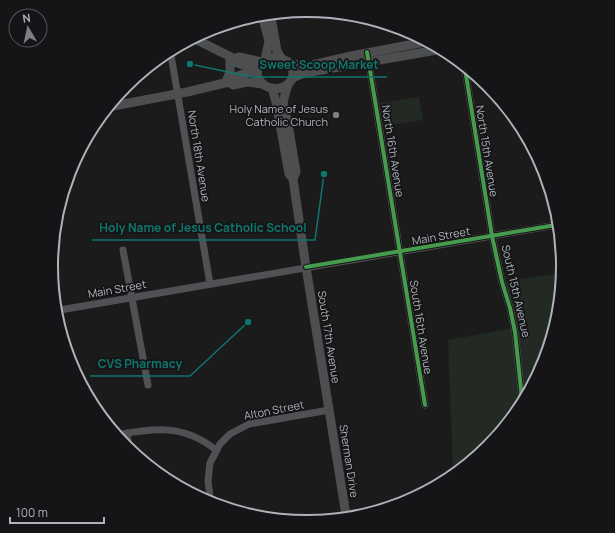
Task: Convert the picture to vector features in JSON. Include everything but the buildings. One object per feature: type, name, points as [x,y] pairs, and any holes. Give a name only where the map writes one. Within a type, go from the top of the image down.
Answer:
[{"type":"main road","points":[[271,20],[277,51],[293,69],[283,102],[296,172],[293,179],[289,174],[276,102],[272,88]]},
{"type":"main road","points":[[262,84],[258,78],[259,67],[269,41],[264,21]]},
{"type":"main road","points":[[200,42],[232,58],[237,63],[259,67]]},
{"type":"main road","points":[[227,83],[232,78],[259,67],[273,57],[301,66],[308,66],[367,52],[418,43]]},
{"type":"main road","points":[[118,105],[227,83],[233,85],[247,82],[278,88],[304,73],[433,51]]},
{"type":"main road","points":[[227,83],[232,58]]},
{"type":"main road","name":"South 17th Avenue","points":[[293,179],[329,410]]},
{"type":"main road","name":"Sherman Drive","points":[[329,410],[346,513]]},
{"type":"street","name":"North 16th Avenue","points":[[367,52],[400,252]]},
{"type":"street","name":"North 18th Avenue","points":[[171,57],[210,284]]},
{"type":"street","name":"North 15th Avenue","points":[[466,74],[492,236]]},
{"type":"street","name":"Main Street","points":[[62,310],[553,225]]},
{"type":"street","name":"South 15th Avenue","points":[[492,236],[514,328],[518,352],[522,395]]},
{"type":"street","points":[[123,250],[148,384]]},
{"type":"street","name":"South 16th Avenue","points":[[400,252],[424,405]]},
{"type":"street","name":"Alton Street","points":[[216,450],[230,434],[246,425],[329,410]]},
{"type":"street","points":[[123,434],[150,429],[171,430],[195,437],[216,450],[210,463],[208,475],[210,496]]},
{"type":"street","points":[[127,433],[128,440]]},
{"type":"shaded area","points":[[419,97],[423,120],[384,126],[380,103]]},
{"type":"shaded area","points":[[557,274],[555,299],[544,347],[524,391],[515,405],[484,443],[453,469],[448,340],[514,328],[502,282]]},
{"type":"cycle path","points":[[367,52],[425,405]]},
{"type":"cycle path","points":[[466,74],[492,236],[515,332],[522,395]]},
{"type":"cycle path","points":[[306,267],[553,225]]},
{"type":"place","name":"Sweet Scoop Market","points":[[190,64]]},
{"type":"place","name":"Holy Name of Jesus Catholic Church","points":[[336,115]]},
{"type":"place","name":"Holy Name of Jesus Catholic School","points":[[324,174]]},
{"type":"place","name":"CVS Pharmacy","points":[[248,322]]}]
